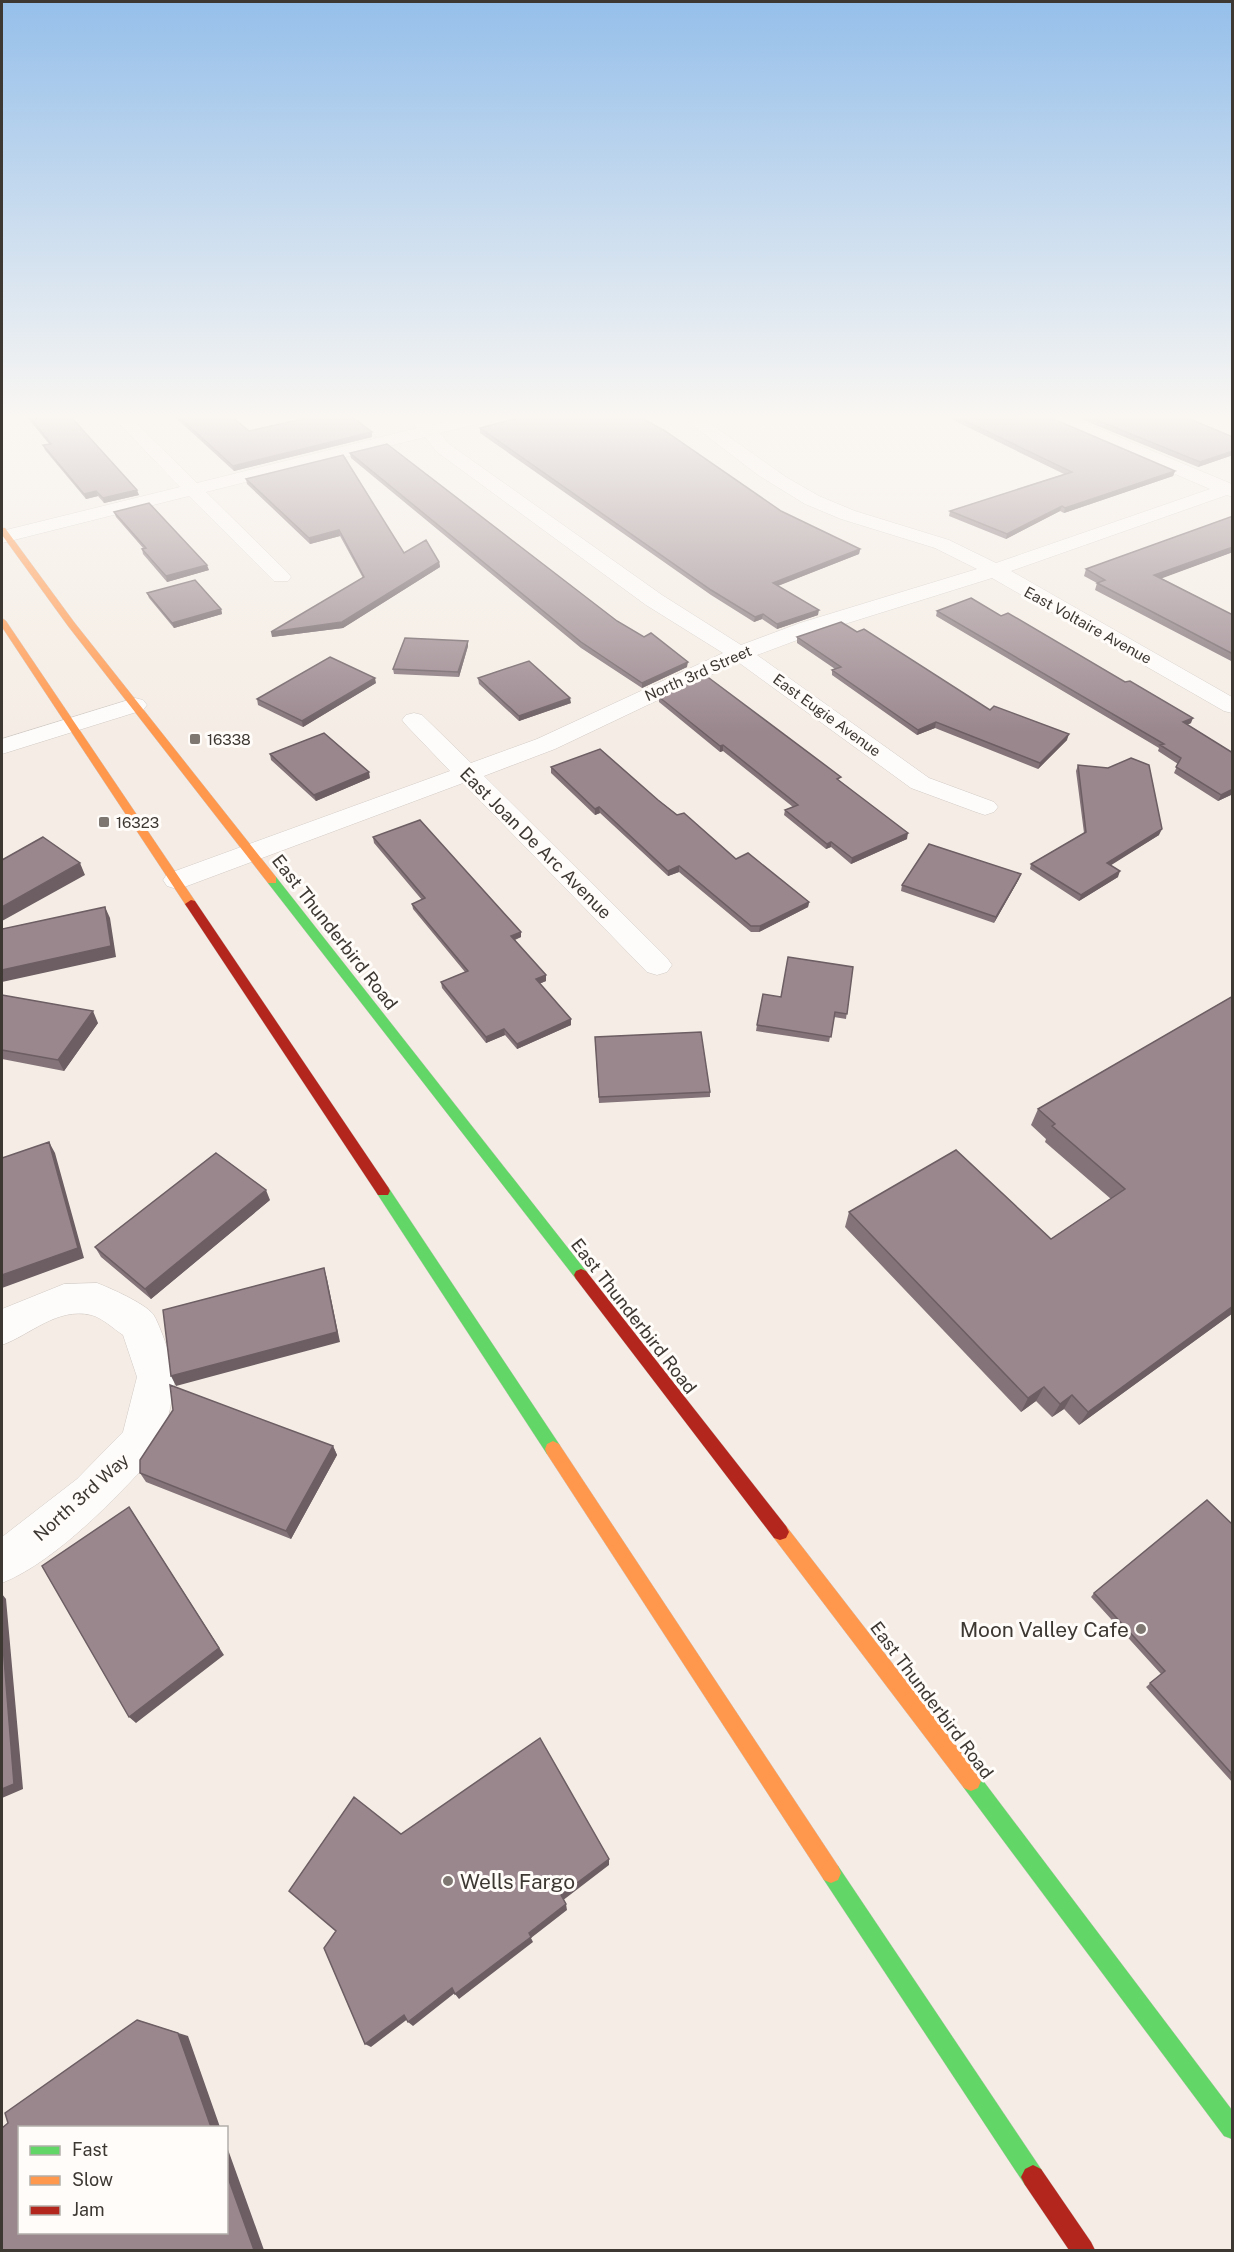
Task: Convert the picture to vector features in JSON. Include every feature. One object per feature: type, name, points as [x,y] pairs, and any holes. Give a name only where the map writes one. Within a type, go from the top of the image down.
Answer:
[{"type":"main road","name":"East Thunderbird Road","points":[[3,534],[888,1671],[1233,2128]]},
{"type":"main road","points":[[2,621],[70,725],[177,880],[628,1560],[996,2124],[1083,2250]]},
{"type":"street","points":[[3,534],[53,522]]},
{"type":"street","points":[[225,522],[280,578]]},
{"type":"street","name":"East Eugie Avenue","points":[[546,522],[654,600],[740,654],[920,783],[985,807]]},
{"type":"street","name":"East Voltaire Avenue","points":[[872,522],[929,538],[960,550],[993,571],[1233,706]]},
{"type":"street","name":"North 3rd Street","points":[[177,880],[546,744],[704,668],[808,628],[993,571],[1136,522]]},
{"type":"street","points":[[2,747],[135,705]]},
{"type":"street","name":"East Joan De Arc Avenue","points":[[414,720],[657,965]]},
{"type":"street","name":"North 3rd Way","points":[[2,1329],[23,1315],[64,1300],[97,1299],[139,1325],[156,1377],[141,1442],[92,1492],[27,1545],[2,1562]]},
{"type":"building","points":[[123,522],[167,522],[207,565],[166,576],[142,549],[146,548]]},
{"type":"building","points":[[292,522],[385,522],[404,553],[426,540],[439,562],[342,622],[271,632],[364,577],[339,530],[309,538]]},
{"type":"building","points":[[434,522],[488,522],[617,621],[644,637],[651,633],[688,662],[642,683],[581,642]]},
{"type":"building","points":[[614,522],[804,522],[860,549],[773,583],[819,610],[777,624],[763,614],[755,617],[711,590]]},
{"type":"building","points":[[977,522],[1030,522],[1007,534]]},
{"type":"building","points":[[1216,522],[1233,522],[1233,547],[1154,575],[1233,615],[1233,654],[1097,583],[1105,580],[1086,569]]},
{"type":"building","points":[[195,580],[221,609],[172,623],[147,593]]},
{"type":"building","points":[[971,598],[1001,616],[1008,613],[1125,682],[1130,681],[1193,718],[1183,722],[1233,753],[1233,789],[1221,795],[1176,767],[1181,758],[1160,745],[1164,744],[937,611]]},
{"type":"building","points":[[841,622],[857,632],[864,629],[990,710],[994,706],[1069,734],[1040,763],[936,722],[918,730],[832,670],[841,667],[797,637]]},
{"type":"building","points":[[405,638],[468,641],[458,672],[393,669]]},
{"type":"building","points":[[330,657],[375,678],[302,721],[257,699]]},
{"type":"building","points":[[529,661],[570,698],[519,716],[478,678]]},
{"type":"building","points":[[705,675],[841,777],[837,779],[908,833],[852,858],[831,842],[827,844],[785,810],[798,805],[659,697]]},
{"type":"building","points":[[324,733],[369,772],[314,795],[270,754]]},
{"type":"building","points":[[600,749],[658,800],[677,815],[684,813],[736,859],[748,853],[809,902],[760,926],[751,926],[679,866],[668,871],[599,807],[595,809],[551,767]]},
{"type":"building","points":[[1131,758],[1149,765],[1162,829],[1107,863],[1120,871],[1081,895],[1031,864],[1086,832],[1078,765],[1108,768]]},
{"type":"building","points":[[420,820],[521,932],[511,936],[546,975],[536,979],[571,1019],[517,1044],[504,1029],[486,1037],[441,982],[468,971],[412,904],[425,898],[373,837]]},
{"type":"building","points":[[43,837],[80,863],[2,907],[2,860]]},
{"type":"building","points":[[929,844],[1021,874],[996,917],[902,885]]},
{"type":"building","points":[[105,907],[111,946],[2,970],[2,929]]},
{"type":"building","points":[[788,957],[853,967],[847,1014],[835,1012],[831,1037],[757,1025],[763,994],[781,997]]},
{"type":"building","points":[[2,995],[93,1011],[58,1060],[2,1050]]},
{"type":"building","points":[[1233,996],[1233,1306],[1088,1412],[1072,1395],[1060,1404],[1044,1387],[1028,1398],[849,1212],[956,1150],[1051,1239],[1125,1189],[1052,1126],[1055,1124],[1038,1109]]},
{"type":"building","points":[[701,1032],[710,1092],[599,1097],[595,1037]]},
{"type":"building","points":[[49,1142],[78,1248],[2,1275],[2,1158]]},
{"type":"building","points":[[216,1153],[266,1190],[145,1289],[95,1247]]},
{"type":"building","points":[[324,1268],[337,1332],[171,1376],[163,1310]]},
{"type":"building","points":[[170,1385],[333,1446],[286,1531],[140,1473],[140,1460],[173,1410]]},
{"type":"building","points":[[1207,1500],[1233,1525],[1233,1775],[1150,1683],[1165,1671],[1094,1593]]},
{"type":"building","points":[[129,1507],[219,1648],[129,1717],[42,1566]]},
{"type":"building","points":[[2,1633],[14,1784],[2,1789]]},
{"type":"building","name":"Wells Fargo","points":[[540,1738],[609,1859],[561,1895],[566,1904],[529,1933],[531,1937],[455,1994],[452,1988],[408,2022],[404,2015],[365,2044],[324,1948],[336,1931],[289,1891],[354,1797],[401,1834]]},
{"type":"building","points":[[137,2020],[178,2033],[211,2126],[18,2126],[18,2234],[228,2234],[228,2178],[254,2250],[2,2250],[2,2128],[8,2123],[5,2113]]},
{"type":"traffic: fast","points":[[272,880],[581,1275]]},
{"type":"traffic: fast","points":[[383,1191],[553,1449]]},
{"type":"traffic: fast","points":[[971,1781],[1232,2128]]},
{"type":"traffic: fast","points":[[831,1873],[1033,2177]]},
{"type":"traffic: slow","points":[[2,530],[71,624],[272,880]]},
{"type":"traffic: slow","points":[[2,621],[191,904]]},
{"type":"traffic: slow","points":[[553,1449],[831,1873]]},
{"type":"traffic: slow","points":[[780,1532],[971,1781]]},
{"type":"traffic: jam","points":[[191,904],[383,1191]]},
{"type":"traffic: jam","points":[[581,1275],[780,1532]]},
{"type":"traffic: jam","points":[[1033,2177],[1083,2250]]},
{"type":"place","name":"16338","points":[[195,739]]},
{"type":"place","name":"16323","points":[[104,822]]},
{"type":"place","name":"Moon Valley Cafe","points":[[1141,1629]]},
{"type":"place","name":"Wells Fargo","points":[[448,1881]]}]
